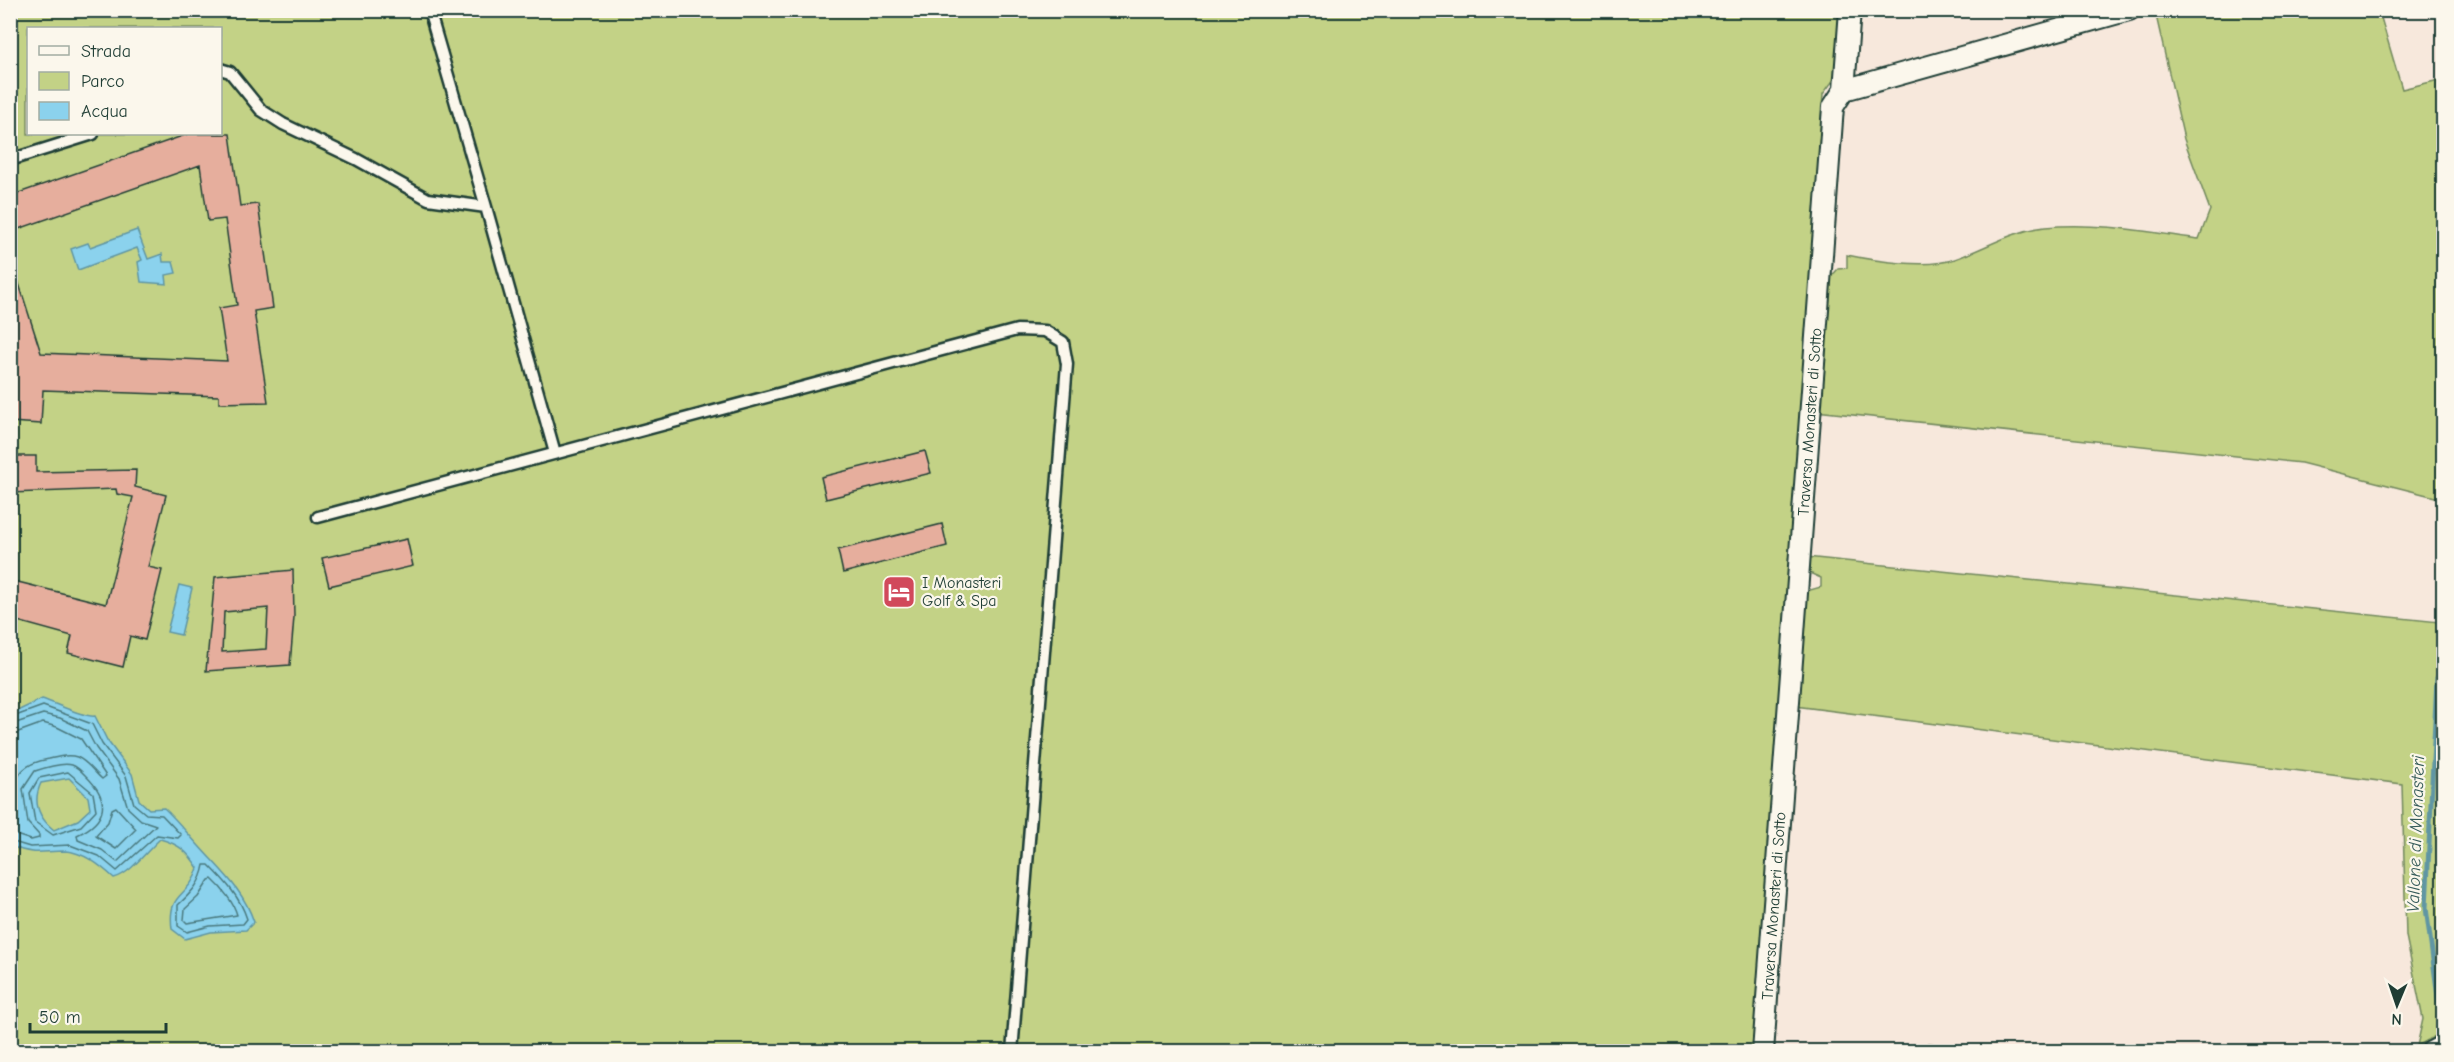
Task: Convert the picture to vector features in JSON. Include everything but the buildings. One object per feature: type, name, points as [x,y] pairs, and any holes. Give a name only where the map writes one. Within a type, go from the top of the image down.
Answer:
[{"type":"street","name":"Traversa Monasteri di Sotto","points":[[1763,1052],[1833,107],[1844,90],[1850,10]]},
{"type":"street","points":[[1844,90],[2129,10]]},
{"type":"street","points":[[2432,1052],[2444,1045]]},
{"type":"lane","points":[[429,10],[555,453]]},
{"type":"lane","points":[[222,70],[230,72],[261,110],[283,124],[356,159],[428,199],[486,207]]},
{"type":"lane","points":[[10,160],[90,135]]},
{"type":"lane","points":[[318,517],[1017,330],[1045,331],[1063,342],[1067,364],[1011,1052]]},
{"type":"green space","name":"I Monasteri Golf & Spa","points":[[10,11],[1839,11],[1835,78],[1823,94],[1755,1051],[11,1051]]},
{"type":"green space","points":[[2155,11],[2379,11],[2402,89],[2443,79],[2443,499],[2301,463],[1816,411],[1826,282],[1838,269],[1847,268],[1847,255],[1901,263],[1944,262],[2021,232],[2064,226],[2122,228],[2199,239],[2210,210],[2184,139]]},
{"type":"green space","points":[[1806,557],[2439,622],[2443,605],[2443,1032],[2417,1046],[2423,1019],[2406,936],[2402,784],[1795,706],[1803,592],[1821,587],[1821,578],[1805,571]]},
{"type":"green space","points":[[1928,1043],[1993,1051],[1927,1051]]},
{"type":"water","points":[[137,230],[148,259],[162,254],[163,262],[173,262],[176,273],[166,275],[167,284],[141,282],[138,262],[142,260],[137,248],[78,270],[71,249],[88,243],[90,247]]},
{"type":"water","points":[[179,585],[192,588],[181,635],[167,632]]},
{"type":"water","points":[[42,699],[77,713],[95,716],[107,740],[132,774],[139,800],[149,809],[164,808],[173,817],[231,881],[244,900],[254,922],[246,930],[211,932],[185,939],[172,929],[173,907],[194,878],[198,868],[182,849],[167,841],[160,839],[132,868],[114,878],[98,864],[79,854],[65,851],[32,852],[11,846],[11,714]],"holes":[[[69,778],[88,797],[90,809],[78,820],[54,830],[44,820],[38,809],[37,797],[41,783]]]},
{"type":"waterway","name":"Vallone di Monasteri","points":[[2444,664],[2437,678],[2426,908],[2444,1041]]},
{"type":"place","name":"I Monasteri Golf & Spa","points":[[899,592]]}]
